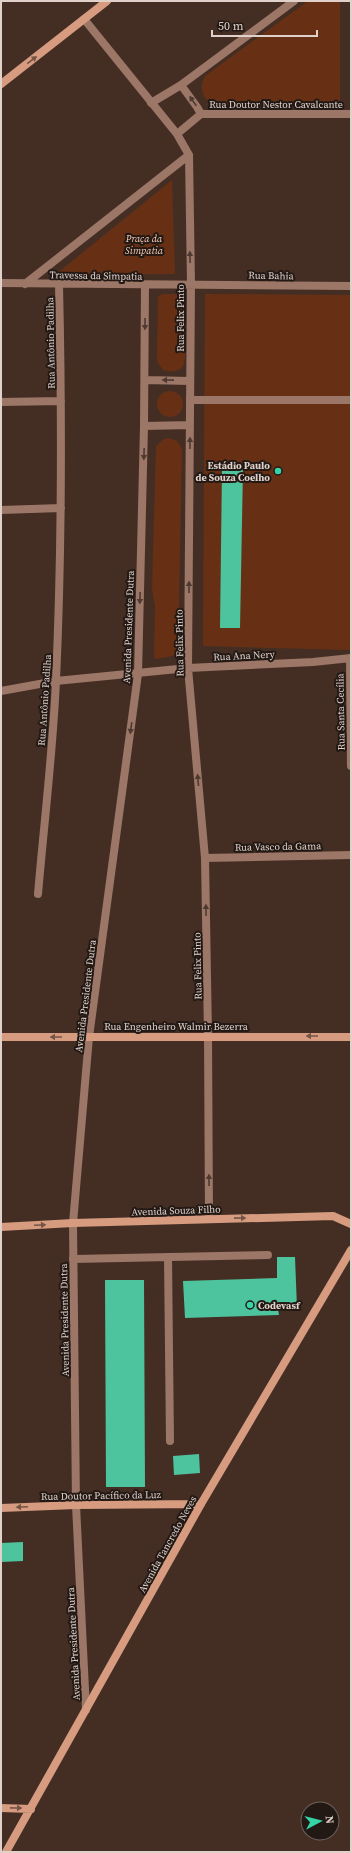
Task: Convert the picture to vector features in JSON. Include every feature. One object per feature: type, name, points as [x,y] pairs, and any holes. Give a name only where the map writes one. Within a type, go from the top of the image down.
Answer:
[{"type":"main road","points":[[1,84],[105,2]]},
{"type":"main road","name":"Rua Engenheiro Walmir Bezerra","points":[[1,1037],[351,1037]]},
{"type":"main road","name":"Avenida Souza Filho","points":[[1,1227],[73,1223],[333,1216],[351,1224]]},
{"type":"main road","name":"Avenida Tancredo Neves","points":[[6,1852],[201,1504],[351,1250]]},
{"type":"main road","name":"Rua Doutor Pacífico da Luz","points":[[1,1508],[76,1505],[201,1504]]},
{"type":"main road","points":[[1,1808],[31,1809]]},
{"type":"street","points":[[151,103],[181,85],[294,1]]},
{"type":"street","name":"Rua Felix Pinto","points":[[84,19],[151,103],[178,134],[189,155],[190,425],[188,668],[205,858],[208,1036],[208,1219]]},
{"type":"street","points":[[178,134],[201,114],[195,103],[181,85]]},
{"type":"street","name":"Rua Doutor Nestor Cavalcante","points":[[201,114],[351,114]]},
{"type":"street","points":[[25,284],[189,155]]},
{"type":"street","name":"Travessa da Simpatia","points":[[1,284],[190,284]]},
{"type":"street","name":"Rua Bahia","points":[[190,284],[351,286]]},
{"type":"street","name":"Rua Antônio Padilha","points":[[38,894],[56,681],[61,508],[59,285]]},
{"type":"street","name":"Avenida Presidente Dutra","points":[[86,1710],[76,1505],[73,1223],[89,1037],[138,674],[145,380],[145,285]]},
{"type":"street","points":[[145,380],[190,381]]},
{"type":"street","points":[[190,400],[351,400]]},
{"type":"street","name":"Rua Antônio Padilha","points":[[1,402],[61,402]]},
{"type":"street","points":[[144,426],[190,425]]},
{"type":"street","points":[[1,510],[61,508]]},
{"type":"street","name":"Rua Ana Nery","points":[[1,691],[56,681],[188,668],[313,662],[350,658]]},
{"type":"street","name":"Rua Santa Cecília","points":[[350,658],[351,766]]},
{"type":"street","name":"Rua Vasco da Gama","points":[[205,858],[351,855]]},
{"type":"street","points":[[73,1259],[268,1255]]},
{"type":"street","points":[[168,1257],[170,1441]]},
{"type":"green space","points":[[308,1],[340,1],[340,105],[218,105],[205,98],[202,86],[205,76]]},
{"type":"green space","name":"Praça da Simpatia","points":[[172,180],[175,274],[55,275]]},
{"type":"green space","points":[[162,294],[182,294],[185,298],[185,361],[179,370],[174,371],[163,370],[157,361],[158,297]]},
{"type":"green space","name":"Estádio Paulo de Souza Coelho","points":[[205,294],[351,295],[351,650],[203,646]]},
{"type":"green space","points":[[170,391],[179,395],[183,404],[179,413],[170,417],[161,413],[157,404],[161,395]]},
{"type":"green space","points":[[169,438],[177,441],[182,448],[178,653],[177,655],[157,659],[154,658],[155,606],[152,589],[156,446],[164,439]]},
{"type":"building","points":[[222,468],[243,468],[240,628],[220,628]]},
{"type":"building","points":[[277,1257],[295,1257],[297,1308],[278,1309],[279,1315],[185,1318],[183,1281],[277,1278]]},
{"type":"building","points":[[105,1280],[144,1280],[145,1487],[106,1487]]},
{"type":"building","points":[[199,1454],[200,1473],[174,1475],[173,1456]]},
{"type":"building","points":[[23,1542],[23,1561],[1,1562],[1,1543]]},
{"type":"place","name":"Estádio Paulo de Souza Coelho","points":[[278,471]]},
{"type":"place","name":"Codevasf","points":[[250,1305]]}]
